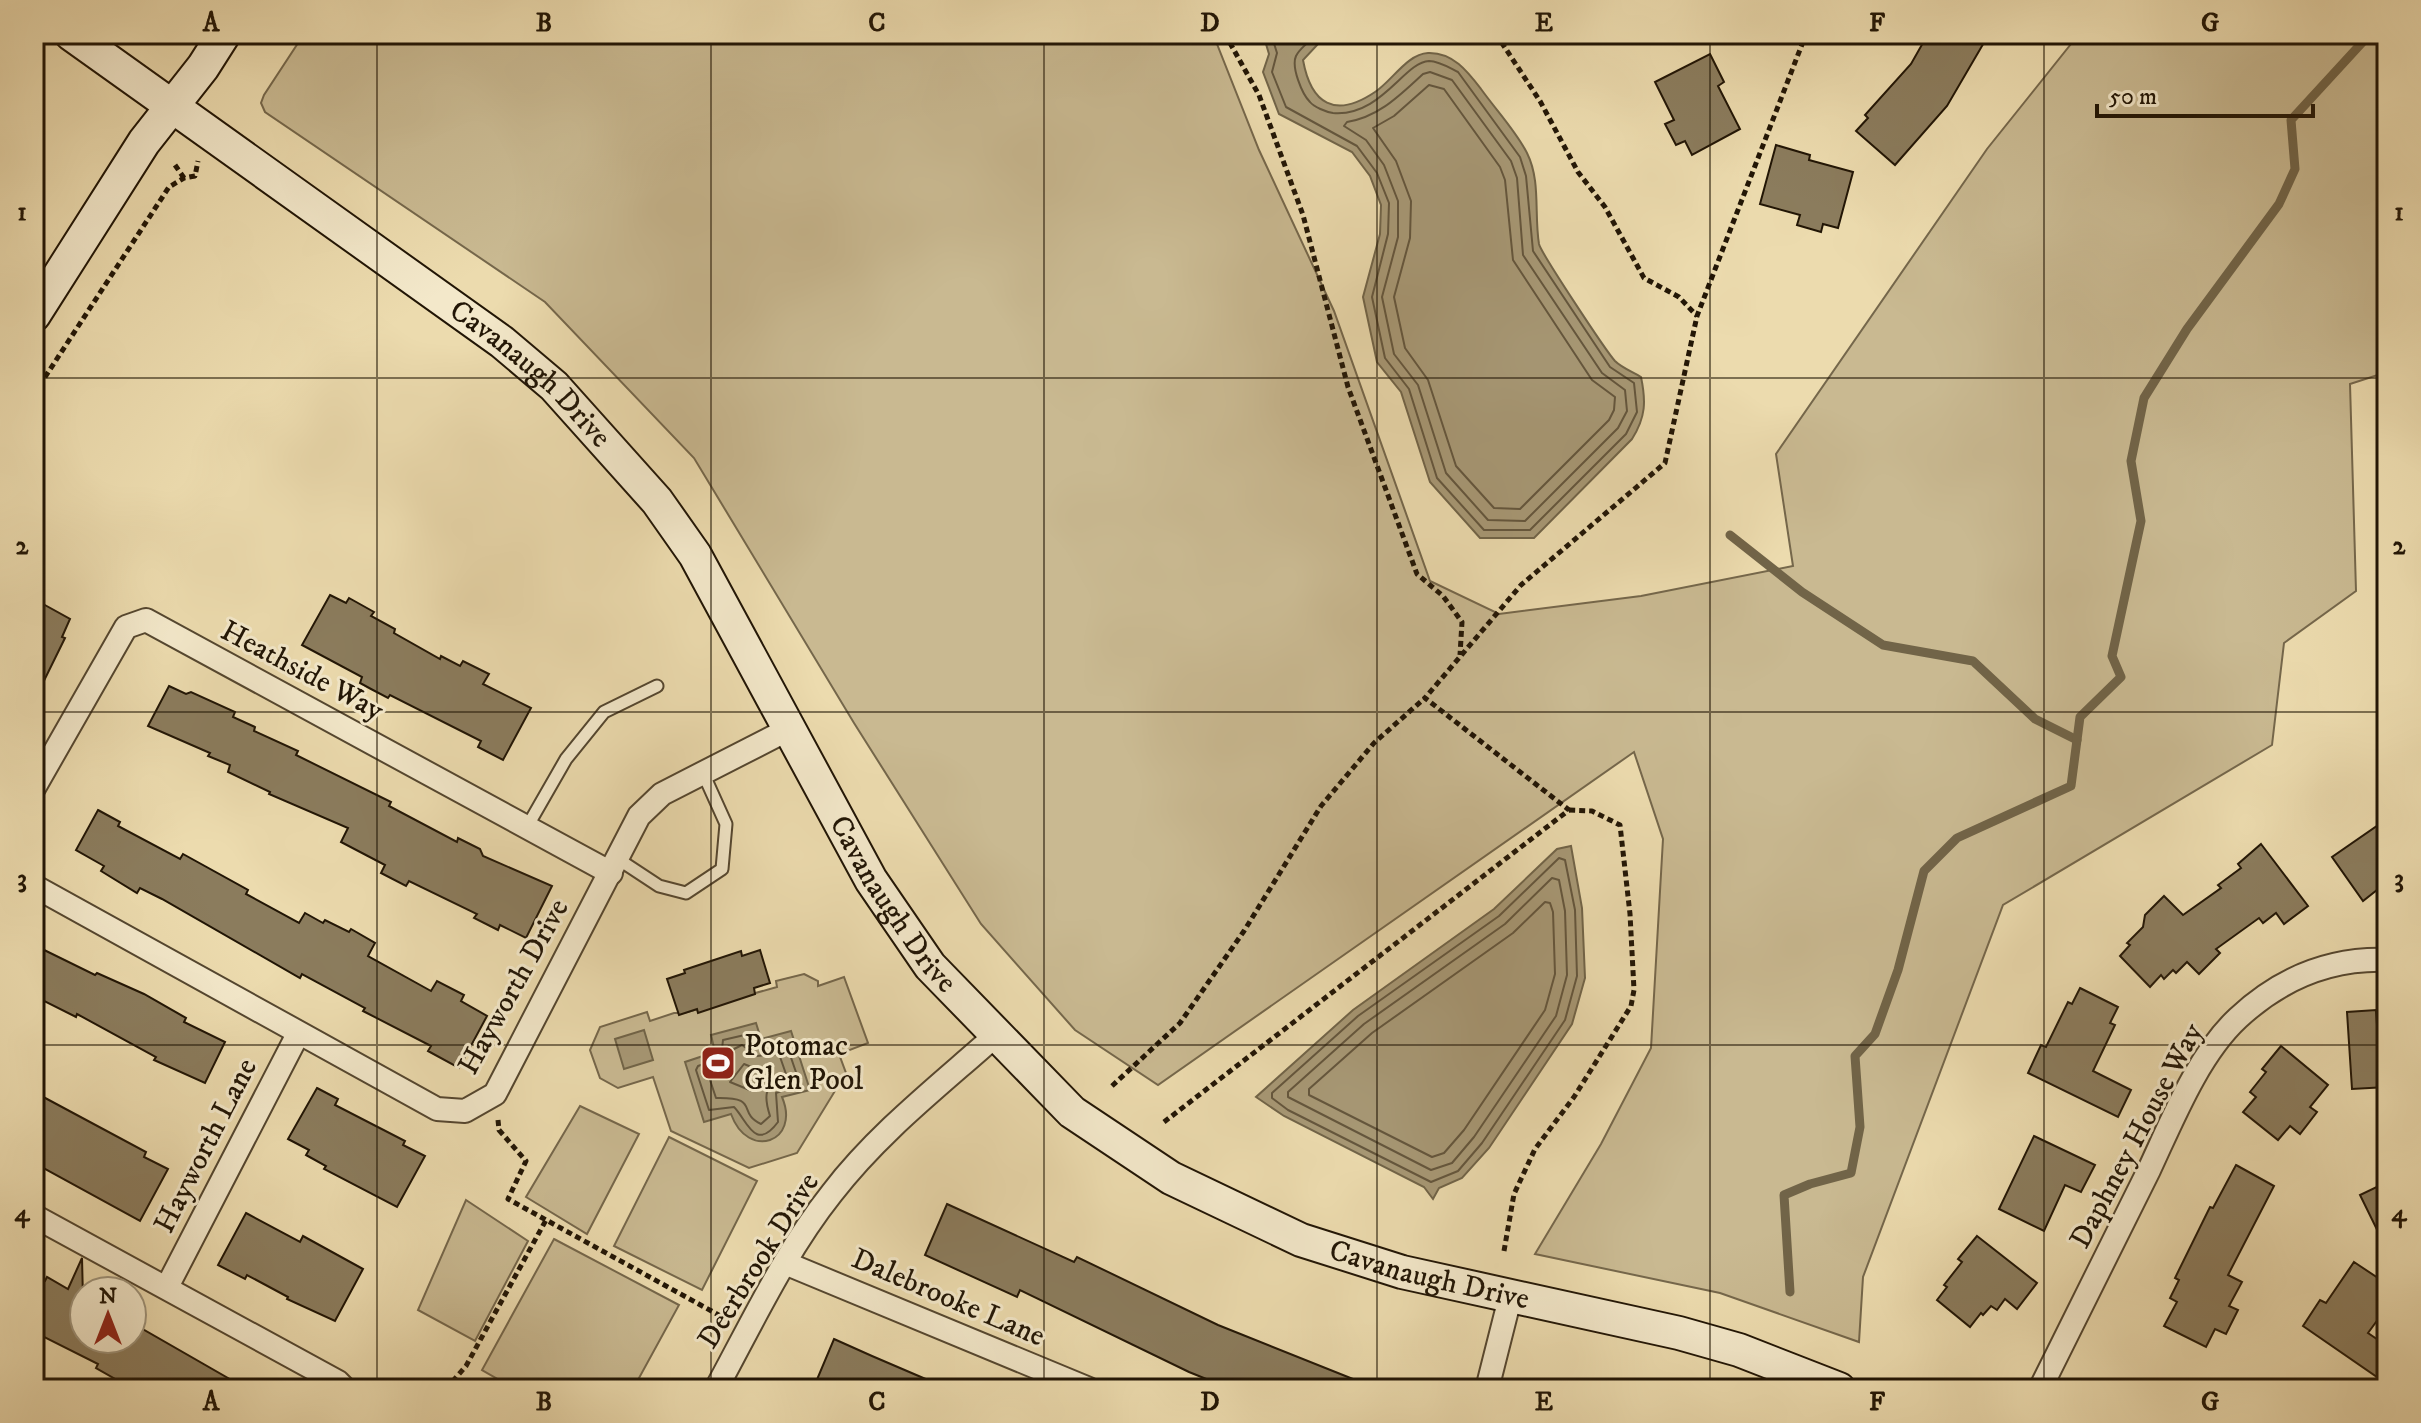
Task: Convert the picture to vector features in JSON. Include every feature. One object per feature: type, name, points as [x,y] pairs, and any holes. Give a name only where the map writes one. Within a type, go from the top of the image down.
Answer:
[{"type":"street","name":"Cavanaugh Drive","points":[[71,34],[502,342],[554,386],[657,501],[695,555],[871,880],[930,966],[1072,1112],[1171,1178],[1301,1240],[1402,1272],[1679,1333],[1753,1355],[1839,1389]]},
{"type":"street","points":[[34,315],[144,142],[224,34]]},
{"type":"street","name":"Heathside Way","points":[[34,788],[126,627],[146,620],[527,827],[614,866]]},
{"type":"street","name":"Hayworth Drive","points":[[34,886],[437,1109],[465,1111],[495,1094],[639,816],[662,794],[789,729]]},
{"type":"street","name":"Daphney House Way","points":[[2040,1389],[2177,1111],[2211,1050],[2237,1019],[2278,985],[2320,967],[2366,959],[2387,960]]},
{"type":"street","name":"Hayworth Lane","points":[[167,1287],[298,1034]]},
{"type":"street","name":"Deerbrook Drive","points":[[716,1389],[785,1263],[832,1192],[882,1137],[996,1035]]},
{"type":"street","points":[[34,1216],[338,1382],[345,1389]]},
{"type":"street","name":"Dalebrooke Lane","points":[[785,1263],[1089,1389]]},
{"type":"street","points":[[1487,1389],[1510,1298]]},
{"type":"lane","points":[[527,827],[566,759],[604,712],[657,686]]},
{"type":"lane","points":[[614,866],[659,886],[686,893],[722,869],[726,824],[703,773]]},
{"type":"path","points":[[1225,34],[1259,95],[1303,215],[1348,387],[1417,574],[1443,596],[1462,622],[1461,653],[1425,698]]},
{"type":"path","points":[[1496,34],[1540,101],[1578,172],[1605,207],[1644,278],[1679,297],[1697,316]]},
{"type":"path","points":[[1112,1086],[1180,1023],[1244,931],[1321,806],[1374,743],[1425,698],[1521,585],[1665,463],[1697,316],[1806,34]]},
{"type":"path","points":[[34,394],[169,187],[184,178],[195,176],[198,160]]},
{"type":"path","points":[[175,165],[184,178]]},
{"type":"path","points":[[1425,698],[1569,810],[1592,811],[1620,825],[1630,914],[1634,990],[1631,1006],[1574,1097],[1535,1149],[1514,1194],[1504,1251]]},
{"type":"path","points":[[1164,1122],[1569,810]]},
{"type":"path","points":[[495,1094],[499,1130],[526,1161],[508,1199],[748,1331]]},
{"type":"path","points":[[446,1389],[466,1366],[546,1220]]},
{"type":"shaded area","points":[[304,34],[1213,34],[1259,150],[1334,311],[1430,581],[1499,614],[1641,596],[1793,566],[1776,454],[1987,149],[2079,34],[2387,34],[2387,372],[2350,384],[2356,591],[2284,643],[2272,745],[2003,905],[1863,1277],[1859,1342],[1720,1293],[1535,1254],[1601,1144],[1651,1048],[1663,839],[1634,752],[1158,1085],[1075,1030],[981,924],[854,723],[694,458],[545,302],[265,112],[261,103],[264,95]]},
{"type":"shaded area","name":"Potomac Glen Pool","points":[[804,974],[818,981],[818,986],[844,977],[868,1043],[839,1054],[846,1073],[797,1153],[749,1168],[671,1131],[653,1077],[618,1088],[600,1078],[590,1050],[600,1027],[647,1012],[650,1021],[684,1013],[777,987],[776,981]]},
{"type":"shaded area","points":[[580,1106],[639,1134],[587,1234],[526,1197]]},
{"type":"shaded area","points":[[669,1137],[757,1181],[702,1290],[614,1246]]},
{"type":"shaded area","points":[[466,1200],[528,1241],[475,1341],[418,1310]]},
{"type":"shaded area","points":[[554,1239],[679,1305],[633,1389],[515,1389],[482,1370]]},
{"type":"water","points":[[1263,34],[1333,34],[1303,60],[1312,87],[1319,97],[1337,105],[1348,105],[1375,92],[1406,63],[1420,55],[1437,54],[1452,59],[1471,76],[1527,153],[1536,186],[1539,244],[1615,361],[1641,377],[1644,401],[1640,423],[1632,439],[1534,538],[1480,538],[1430,482],[1401,392],[1377,362],[1363,297],[1380,234],[1381,205],[1370,176],[1352,152],[1279,114],[1263,72],[1269,54]]},
{"type":"water","points":[[1571,846],[1582,908],[1585,978],[1572,1024],[1489,1148],[1462,1178],[1439,1188],[1433,1199],[1424,1187],[1284,1116],[1256,1097],[1353,1010],[1494,909],[1557,849]]},
{"type":"water","points":[[756,1023],[761,1039],[791,1031],[810,1090],[782,1097],[786,1113],[779,1135],[760,1141],[749,1138],[739,1129],[731,1114],[704,1122],[685,1062],[715,1052],[711,1035]]},
{"type":"water","points":[[644,1030],[653,1060],[624,1069],[615,1039]]},
{"type":"building","points":[[1928,34],[1989,34],[1947,106],[1895,165],[1856,131],[1868,118],[1865,115],[1911,64]]},
{"type":"building","points":[[1710,54],[1724,82],[1718,86],[1740,129],[1692,155],[1685,141],[1676,145],[1665,124],[1674,120],[1655,82]]},
{"type":"building","points":[[1776,145],[1810,155],[1809,160],[1853,172],[1838,228],[1823,224],[1821,232],[1797,225],[1800,215],[1760,204]]},
{"type":"building","points":[[330,595],[346,603],[349,598],[374,612],[371,616],[395,629],[394,633],[440,659],[441,656],[460,666],[463,661],[489,674],[483,684],[531,708],[503,760],[478,747],[481,741],[390,695],[388,698],[371,689],[360,683],[362,677],[302,645]]},
{"type":"building","points":[[34,599],[70,619],[62,637],[65,638],[34,701]]},
{"type":"building","points":[[169,686],[186,694],[191,692],[235,712],[233,717],[255,727],[254,731],[298,751],[296,755],[391,802],[389,806],[457,842],[458,838],[480,849],[483,856],[552,886],[526,938],[500,925],[498,930],[474,918],[477,914],[409,881],[406,886],[381,873],[385,865],[341,842],[348,828],[269,794],[228,772],[230,765],[208,756],[210,753],[148,726]]},
{"type":"building","points":[[98,810],[120,822],[118,826],[180,859],[183,854],[299,923],[305,913],[323,923],[325,920],[349,932],[351,929],[375,943],[368,956],[431,991],[437,981],[464,995],[461,1001],[487,1016],[459,1068],[428,1051],[431,1046],[363,1011],[365,1008],[302,974],[300,978],[162,899],[140,888],[137,893],[101,871],[104,866],[76,850]]},
{"type":"building","points":[[2387,819],[2387,882],[2363,901],[2332,857]]},
{"type":"building","points":[[2261,844],[2308,906],[2284,924],[2276,913],[2263,923],[2259,918],[2216,949],[2220,953],[2199,974],[2187,962],[2164,979],[2161,975],[2150,987],[2120,956],[2130,945],[2127,943],[2143,927],[2145,915],[2164,896],[2183,915],[2221,888],[2218,885],[2241,868],[2238,864]]},
{"type":"building","points":[[34,945],[95,975],[97,973],[144,994],[186,1018],[184,1022],[225,1042],[205,1083],[154,1060],[156,1057],[77,1014],[76,1017],[34,996]]},
{"type":"building","points":[[760,950],[770,983],[754,988],[755,994],[698,1013],[697,1009],[679,1015],[667,979],[685,973],[684,970],[741,951],[742,956]]},
{"type":"building","points":[[2080,988],[2118,1007],[2110,1023],[2115,1025],[2093,1071],[2131,1090],[2118,1117],[2028,1073],[2041,1045],[2046,1047],[2068,1002],[2072,1004]]},
{"type":"building","points":[[2376,1010],[2377,1025],[2387,1024],[2387,1087],[2352,1089],[2347,1012]]},
{"type":"building","points":[[2281,1046],[2328,1085],[2310,1107],[2317,1112],[2300,1134],[2290,1126],[2278,1140],[2243,1112],[2256,1097],[2250,1092],[2266,1072],[2262,1069]]},
{"type":"building","points":[[317,1088],[338,1099],[335,1105],[405,1141],[403,1145],[425,1156],[397,1207],[324,1169],[326,1166],[306,1155],[309,1150],[288,1139]]},
{"type":"building","points":[[34,1092],[146,1152],[144,1157],[168,1169],[140,1221],[34,1163]]},
{"type":"building","points":[[2034,1136],[2095,1165],[2081,1192],[2065,1185],[2044,1231],[1999,1209]]},
{"type":"building","points":[[2236,1165],[2274,1186],[2228,1275],[2242,1282],[2229,1306],[2238,1310],[2226,1334],[2215,1329],[2206,1347],[2164,1326],[2177,1302],[2170,1298],[2179,1280],[2175,1278],[2210,1207],[2213,1208]]},
{"type":"building","points":[[2387,1182],[2387,1250],[2360,1195]]},
{"type":"building","points":[[947,1204],[1074,1262],[1077,1257],[1218,1325],[1378,1389],[1231,1389],[1189,1372],[1020,1290],[1017,1297],[925,1255]]},
{"type":"building","points":[[246,1213],[300,1242],[303,1236],[363,1269],[335,1321],[287,1299],[247,1275],[245,1279],[218,1265]]},
{"type":"building","points":[[1977,1236],[2037,1283],[2017,1309],[2005,1299],[1997,1310],[1991,1306],[1983,1315],[1981,1313],[1970,1327],[1937,1300],[1962,1262],[1958,1259]]},
{"type":"building","points":[[82,1258],[82,1275],[74,1275]]},
{"type":"building","points":[[2354,1262],[2387,1284],[2387,1307],[2368,1333],[2387,1346],[2387,1362],[2377,1377],[2303,1326],[2320,1300],[2326,1303]]},
{"type":"building","points":[[34,1275],[45,1281],[47,1277],[68,1289],[68,1349],[34,1332]]},
{"type":"building","points":[[148,1332],[247,1389],[133,1389],[96,1368],[98,1364],[80,1355],[148,1355]]},
{"type":"building","points":[[834,1339],[872,1356],[949,1389],[813,1389]]},
{"type":"waterway","points":[[1790,1292],[1784,1195],[1851,1173],[1860,1127],[1855,1056],[1875,1034],[1898,970],[1924,871],[1957,838],[2071,786],[2080,717],[2121,677],[2112,656],[2141,521],[2131,461],[2144,398],[2187,329],[2279,204],[2295,169],[2291,120],[2370,34]]},
{"type":"waterway","points":[[1730,535],[1802,592],[1883,645],[1973,661],[2035,719],[2077,740]]},
{"type":"place","name":"Potomac Glen Pool","points":[[718,1063]]}]
